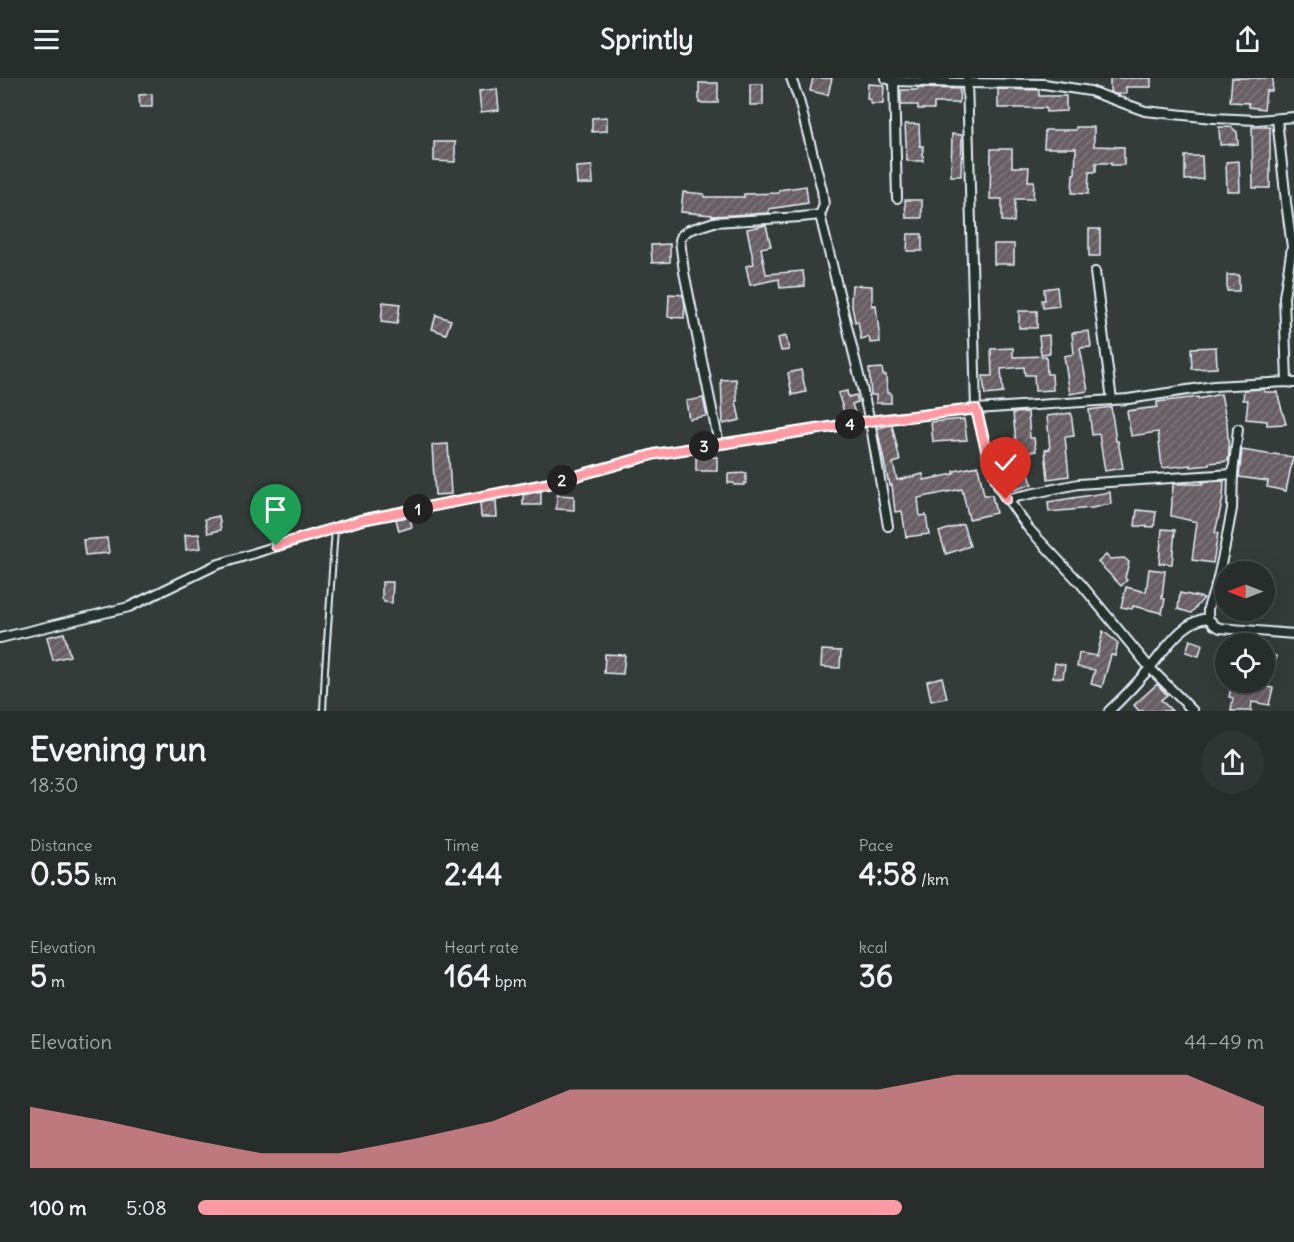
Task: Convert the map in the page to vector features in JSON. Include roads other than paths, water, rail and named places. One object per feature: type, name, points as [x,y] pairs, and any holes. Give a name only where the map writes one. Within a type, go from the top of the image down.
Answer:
[{"type":"street","points":[[791,78],[822,189],[824,205],[820,214],[870,421],[888,526]]},
{"type":"street","points":[[885,78],[894,81],[1044,84],[1090,92],[1145,111],[1257,120],[1294,117]]},
{"type":"street","points":[[894,81],[897,198]]},
{"type":"street","points":[[967,81],[976,409],[991,465],[1006,499],[1029,529],[1081,584],[1150,668],[1193,711]]},
{"type":"street","points":[[0,638],[129,607],[216,565],[361,520],[551,483],[655,454],[870,421],[976,409],[1128,399],[1214,386],[1290,383],[1284,297],[1293,247],[1277,119]]},
{"type":"street","points":[[719,444],[684,272],[680,240],[682,235],[689,230],[714,222],[820,214]]},
{"type":"street","points":[[1095,272],[1112,400]]},
{"type":"street","points":[[1238,429],[1232,509],[1217,582],[1208,608],[1208,618],[1220,628],[1294,634]]},
{"type":"street","points":[[1006,499],[1078,484],[1233,474]]},
{"type":"street","points":[[1109,711],[1178,635],[1190,624],[1208,618]]},
{"type":"lane","points":[[323,711],[335,528]]}]
